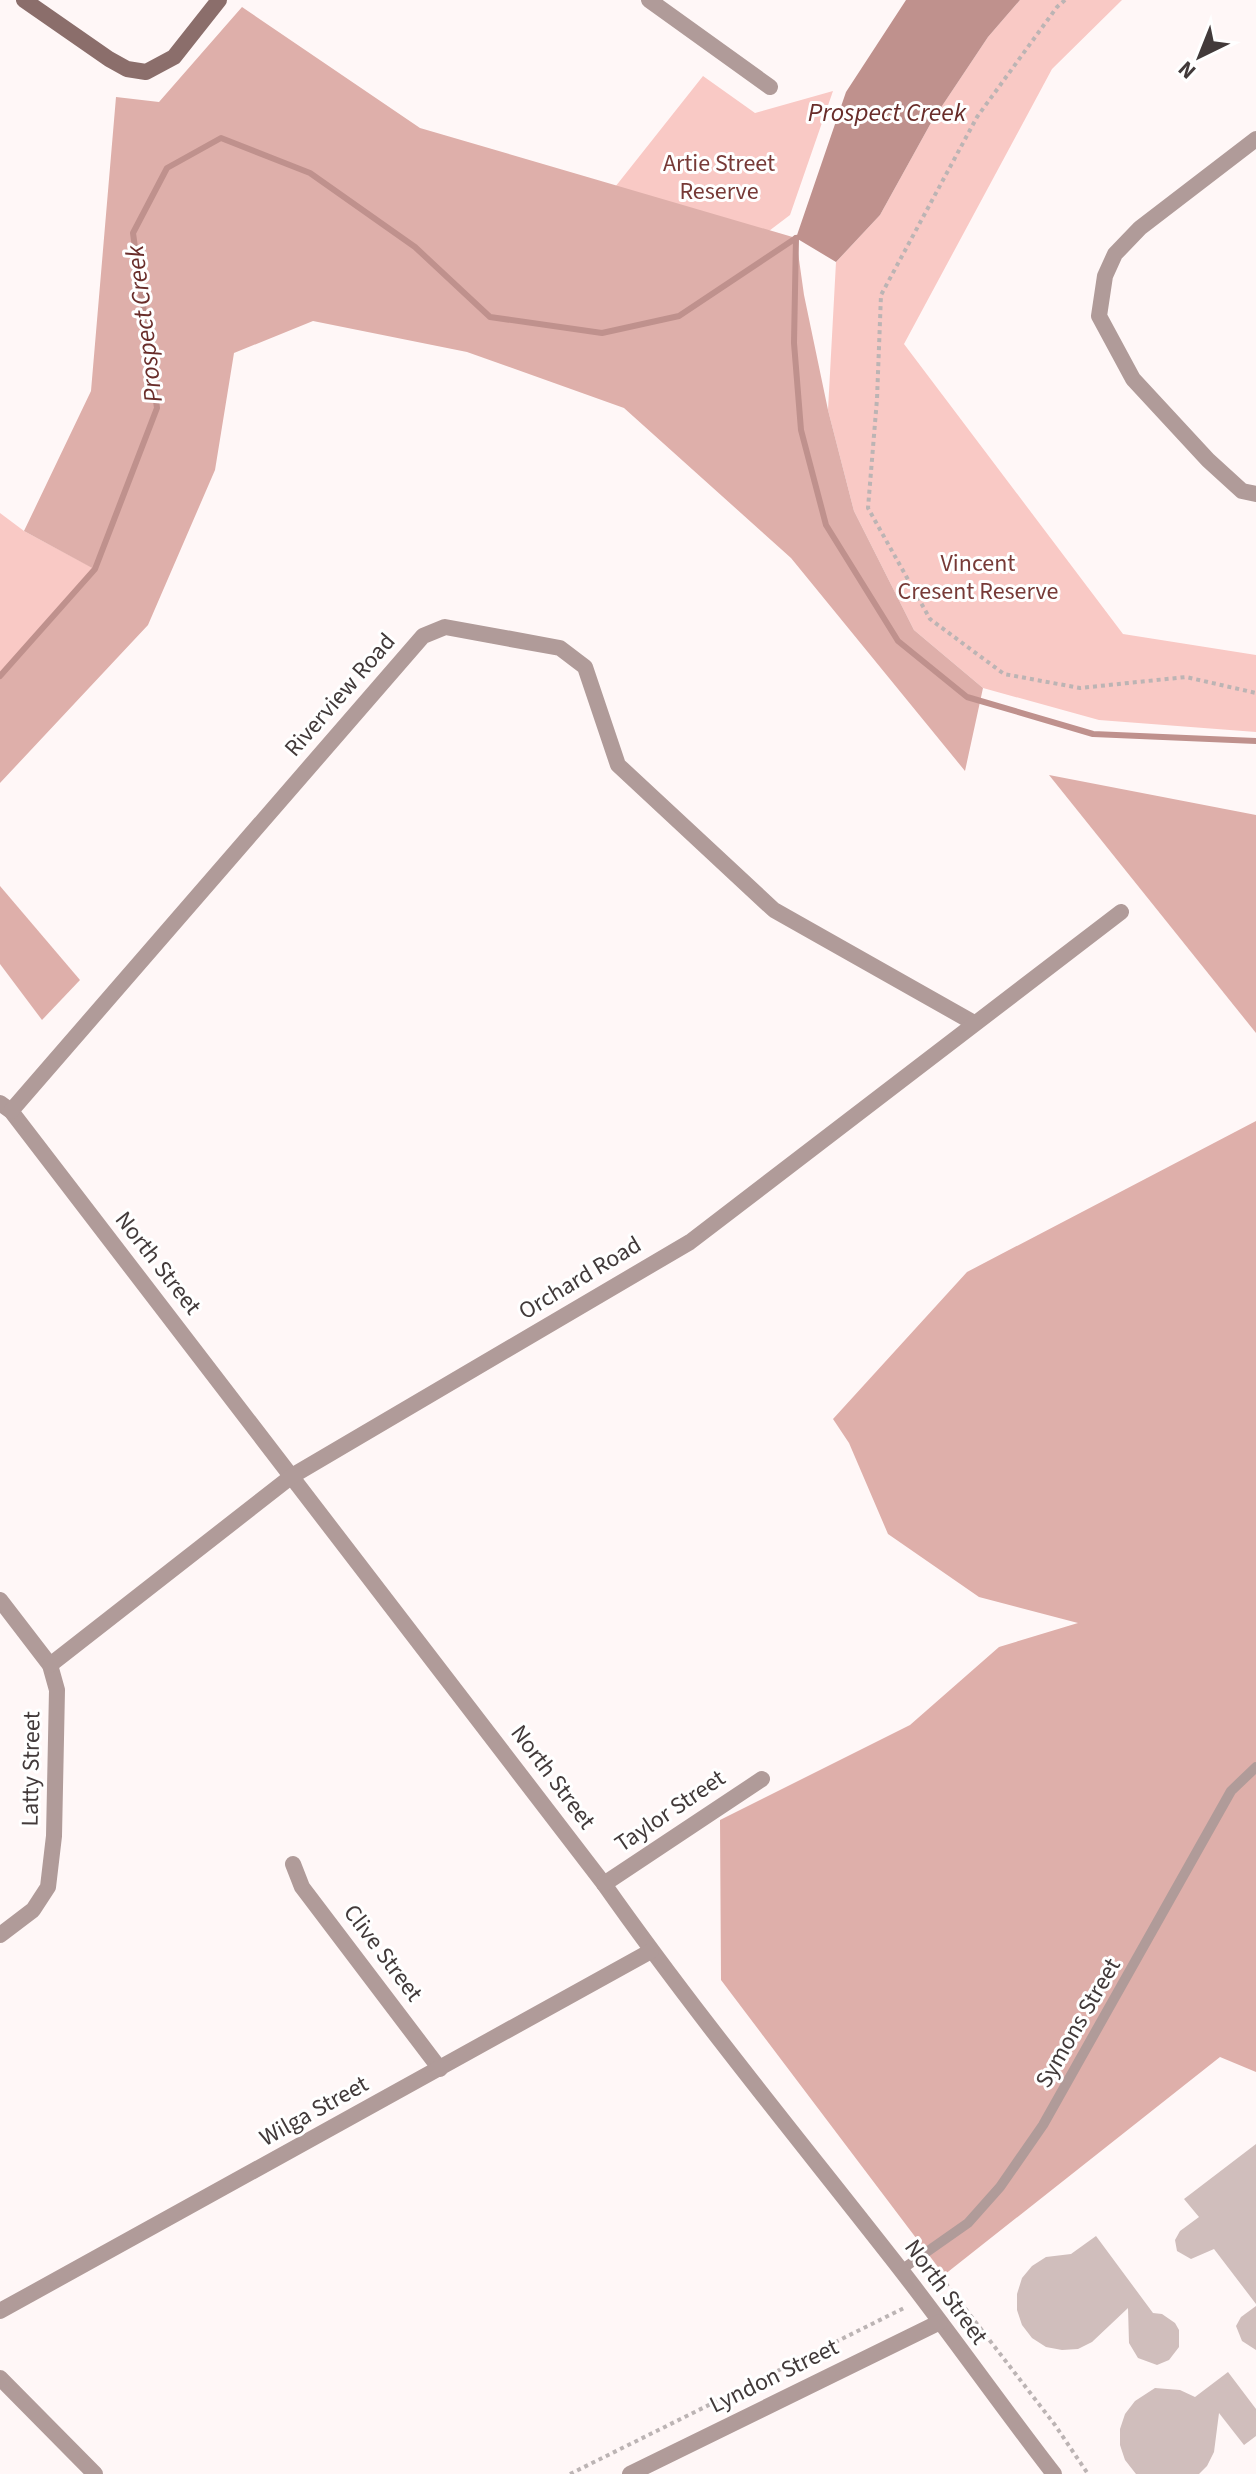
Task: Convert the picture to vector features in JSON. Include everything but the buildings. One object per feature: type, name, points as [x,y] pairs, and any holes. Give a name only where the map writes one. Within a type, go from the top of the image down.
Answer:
[{"type":"street","points":[[24,0],[109,59],[127,69],[146,72],[174,57],[219,0]]},
{"type":"street","points":[[649,0],[770,87]]},
{"type":"street","points":[[1256,139],[1140,228],[1115,254],[1105,276],[1099,316],[1133,379],[1219,470],[1242,491],[1256,494]]},
{"type":"street","name":"Riverview Road","points":[[6,1107],[423,636],[445,627],[560,648],[585,667],[618,765],[774,910],[974,1023]]},
{"type":"street","name":"Orchard Road","points":[[50,1665],[292,1476],[690,1242],[1121,912]]},
{"type":"street","name":"North Street","points":[[6,1107],[604,1884],[651,1951],[901,2270],[1054,2474]]},
{"type":"street","name":"Latty Street","points":[[0,1600],[50,1665],[57,1690],[53,1863],[48,1887],[33,1910],[0,1935]]},
{"type":"street","name":"Taylor Street","points":[[604,1884],[762,1779]]},
{"type":"street","name":"Clive Street","points":[[293,1864],[302,1887],[440,2069]]},
{"type":"street","name":"Wilga Street","points":[[0,2311],[651,1951]]},
{"type":"street","name":"Lyndon Street","points":[[630,2474],[940,2322]]},
{"type":"street","points":[[0,2378],[95,2474]]},
{"type":"lane","name":"Symons Street","points":[[901,2270],[968,2223],[1000,2187],[1066,2086],[1231,1791],[1256,1767]]},
{"type":"path","points":[[1065,0],[977,117],[881,295],[868,508],[930,619],[1004,674],[1080,688],[1186,677],[1256,693]]},
{"type":"path","points":[[947,2285],[1088,2474]]},
{"type":"path","points":[[570,2474],[891,2314]]},
{"type":"green space","name":"Vincent Cresent Reserve","points":[[1020,0],[1122,0],[1052,69],[904,344],[1123,634],[1256,655],[1256,732],[1099,720],[983,688],[914,630],[854,511],[828,410],[836,262],[880,215],[932,121],[988,37]]},
{"type":"green space","name":"Artie Street Reserve","points":[[703,76],[755,113],[833,91],[790,215],[704,280],[539,283]]},
{"type":"green space","points":[[0,513],[24,531],[95,569],[0,676]]},
{"type":"shaded area","points":[[242,7],[420,128],[796,238],[804,295],[828,410],[854,511],[914,630],[983,688],[965,771],[791,558],[624,408],[467,352],[313,321],[234,353],[215,470],[148,625],[0,783],[0,676],[94,569],[24,531],[91,391],[116,97],[159,102]]},
{"type":"shaded area","points":[[1049,775],[1256,815],[1256,1033]]},
{"type":"shaded area","points":[[0,886],[80,980],[42,1020],[0,964]]},
{"type":"shaded area","points":[[1256,1121],[1256,2072],[1220,2057],[944,2275],[721,1980],[720,1820],[910,1725],[999,1647],[1078,1623],[979,1597],[888,1534],[849,1443],[833,1419],[967,1272]]},
{"type":"water","name":"Prospect Creek","points":[[906,0],[1020,0],[988,37],[932,121],[880,215],[836,262],[796,238],[846,92]]},
{"type":"waterway","name":"Prospect Creek","points":[[0,676],[95,569],[157,408],[133,233],[167,168],[221,138],[310,173],[415,247],[490,317],[602,333],[679,316],[796,238]]},
{"type":"waterway","points":[[796,238],[794,343],[801,430],[826,525],[898,641],[967,697],[1093,734],[1256,741]]}]
